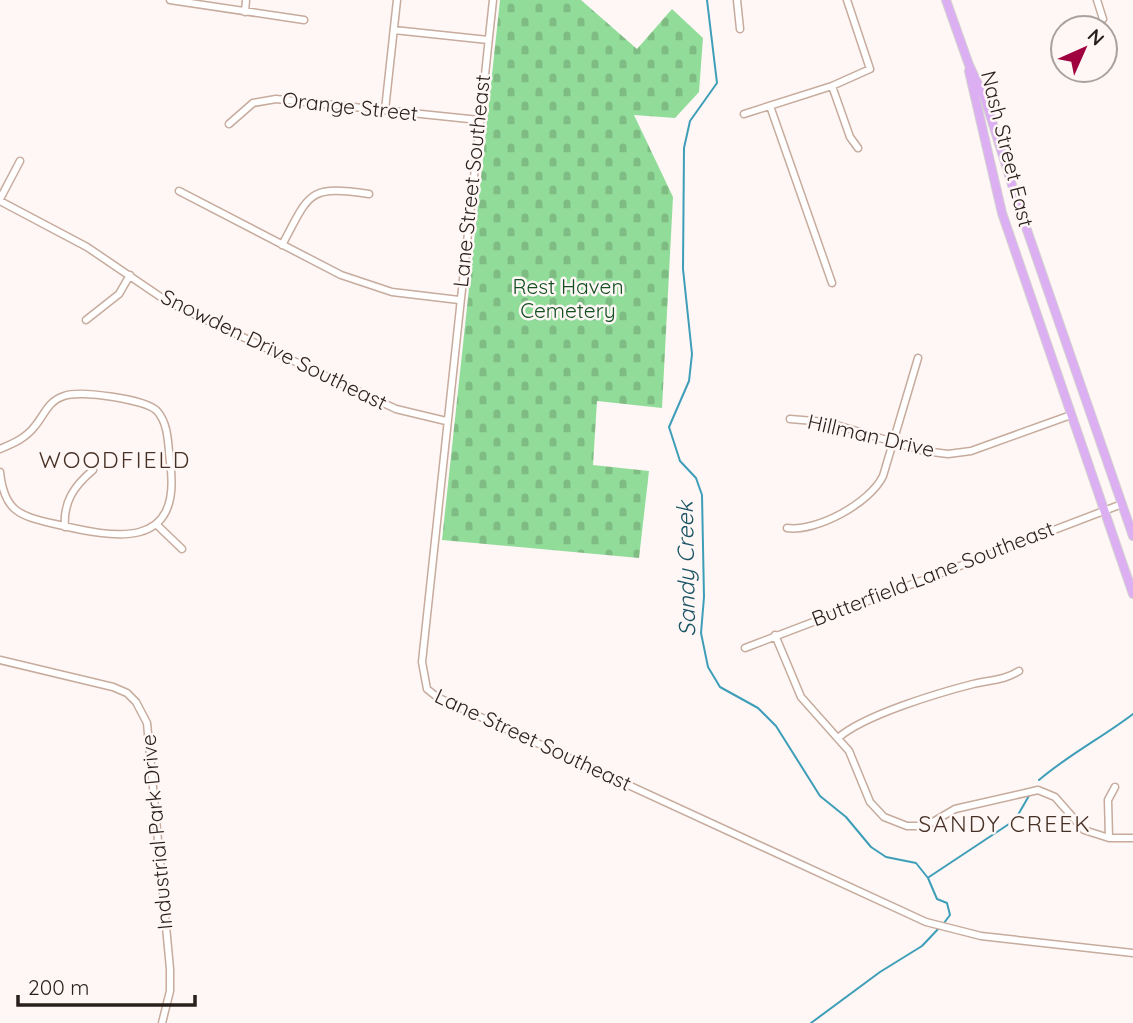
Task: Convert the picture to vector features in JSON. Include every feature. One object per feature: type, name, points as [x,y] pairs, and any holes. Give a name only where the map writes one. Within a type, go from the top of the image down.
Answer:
[{"type":"main road","points":[[946,0],[968,65]]},
{"type":"main road","name":"Nash Street East","points":[[968,65],[971,89],[1002,213],[1133,594]]},
{"type":"main road","name":"Nash Street East","points":[[968,65],[985,99],[1019,207],[1133,536]]},
{"type":"street","points":[[170,0],[304,20]]},
{"type":"street","points":[[245,12],[247,0]]},
{"type":"street","points":[[385,110],[397,0]]},
{"type":"street","name":"Lane Street Southeast","points":[[493,0],[422,662],[427,689],[436,697],[937,926],[981,936],[1133,953]]},
{"type":"street","points":[[737,0],[740,29]]},
{"type":"street","points":[[744,114],[832,86],[870,69],[847,0]]},
{"type":"street","points":[[394,30],[488,40]]},
{"type":"street","points":[[832,86],[850,137],[858,148]]},
{"type":"street","name":"Orange Street","points":[[229,124],[247,107],[271,99],[479,120]]},
{"type":"street","points":[[770,106],[832,283]]},
{"type":"street","points":[[0,200],[20,161]]},
{"type":"street","points":[[282,245],[305,202],[316,193],[329,189],[369,194]]},
{"type":"street","points":[[179,191],[341,275],[380,289],[459,300]]},
{"type":"street","name":"Snowden Drive Southeast","points":[[0,200],[87,247],[168,302],[396,409],[446,421]]},
{"type":"street","points":[[86,320],[119,294],[130,275]]},
{"type":"street","points":[[788,528],[809,527],[867,498],[883,476],[918,358]]},
{"type":"street","points":[[0,449],[22,439],[49,405],[64,396],[79,393],[150,406],[163,421],[173,482],[169,503],[156,524],[135,534],[119,537],[31,519],[16,512],[4,495],[0,472]]},
{"type":"street","name":"Hillman Drive","points":[[790,419],[826,422],[936,453],[959,453],[1071,415]]},
{"type":"street","points":[[65,527],[70,495],[93,470]]},
{"type":"street","name":"Butterfield Lane Southeast","points":[[745,648],[1122,504]]},
{"type":"street","points":[[156,524],[182,549]]},
{"type":"street","points":[[775,635],[801,697],[838,738],[857,766],[870,802],[884,817],[897,823],[926,826],[956,809],[1038,790],[1055,797],[1084,830],[1109,838],[1133,838]]},
{"type":"street","name":"Industrial Park Drive","points":[[0,660],[113,687],[127,693],[143,712],[153,774],[170,968],[170,991],[162,1023]]},
{"type":"street","points":[[838,738],[855,726],[884,714],[971,685],[1008,678],[1019,671]]},
{"type":"street","points":[[1109,838],[1108,800],[1115,788]]},
{"type":"green space","name":"Rest Haven Cemetery","points":[[500,0],[581,0],[637,49],[672,9],[703,38],[699,92],[675,118],[634,115],[673,197],[662,408],[597,401],[593,465],[649,471],[639,558],[442,540]]},
{"type":"waterway","name":"Sandy Creek","points":[[707,0],[717,83],[690,121],[684,148],[683,269],[692,354],[689,381],[669,427],[680,461],[696,478],[702,495],[704,597],[701,633],[708,667],[720,687],[758,708],[776,726],[820,796],[846,817],[871,847],[886,857],[916,863],[928,878],[937,899],[947,903],[950,915],[944,923]]},
{"type":"waterway","points":[[1039,780],[1133,714]]},
{"type":"waterway","points":[[929,877],[1015,820],[1030,794]]},
{"type":"waterway","name":"Sandy Creek","points":[[811,1023],[880,972],[922,946],[940,927]]},
{"type":"district","name":"WOODFIELD","points":[[115,460]]},
{"type":"district","name":"SANDY CREEK","points":[[1005,824]]}]
